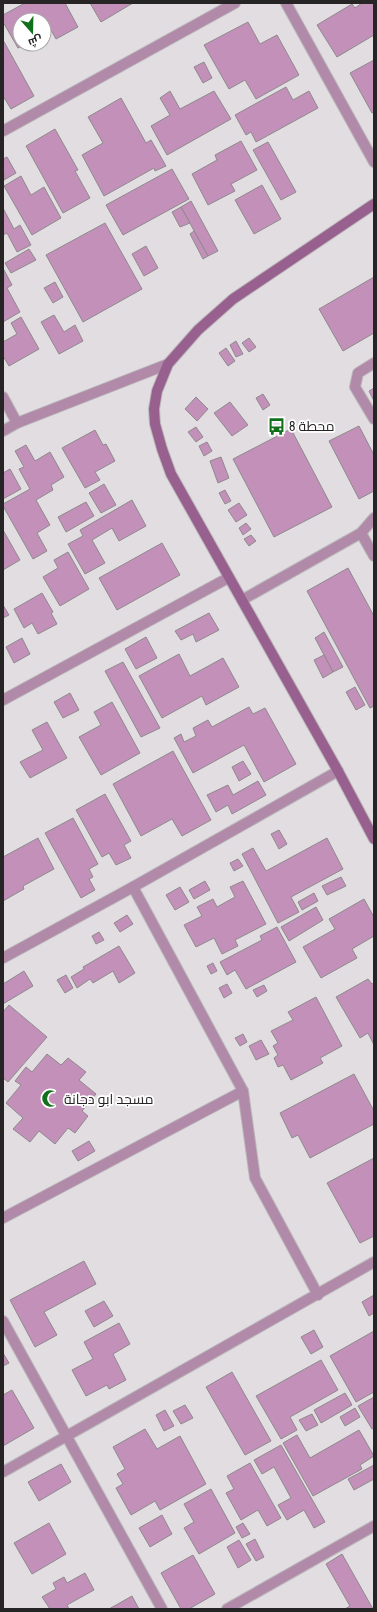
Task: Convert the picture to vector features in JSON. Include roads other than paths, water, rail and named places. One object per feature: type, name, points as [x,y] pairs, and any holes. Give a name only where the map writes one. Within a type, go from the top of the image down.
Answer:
[{"type":"street","points":[[3,131],[235,3]]},
{"type":"street","points":[[286,3],[374,162]]},
{"type":"street","points":[[374,204],[233,299],[198,330],[168,364],[157,391],[154,409],[155,424],[170,474],[338,771],[374,839]]},
{"type":"street","points":[[374,363],[358,373],[355,387],[374,419]]},
{"type":"street","points":[[3,431],[17,423],[168,364]]},
{"type":"street","points":[[3,397],[17,423]]},
{"type":"street","points":[[242,600],[361,533],[374,518]]},
{"type":"street","points":[[361,533],[374,556]]},
{"type":"street","points":[[3,700],[228,578]]},
{"type":"street","points":[[3,958],[133,887],[338,771]]},
{"type":"street","points":[[133,887],[243,1091],[254,1178],[318,1295]]},
{"type":"street","points":[[3,1218],[243,1091]]},
{"type":"street","points":[[3,1472],[68,1437],[374,1262]]},
{"type":"street","points":[[3,1321],[162,1609]]},
{"type":"street","points":[[227,1609],[374,1526]]},
{"type":"place","name":"محطة 8","points":[[276,426]]},
{"type":"place","name":"مسجد ابو دجانة","points":[[51,1099]]}]
